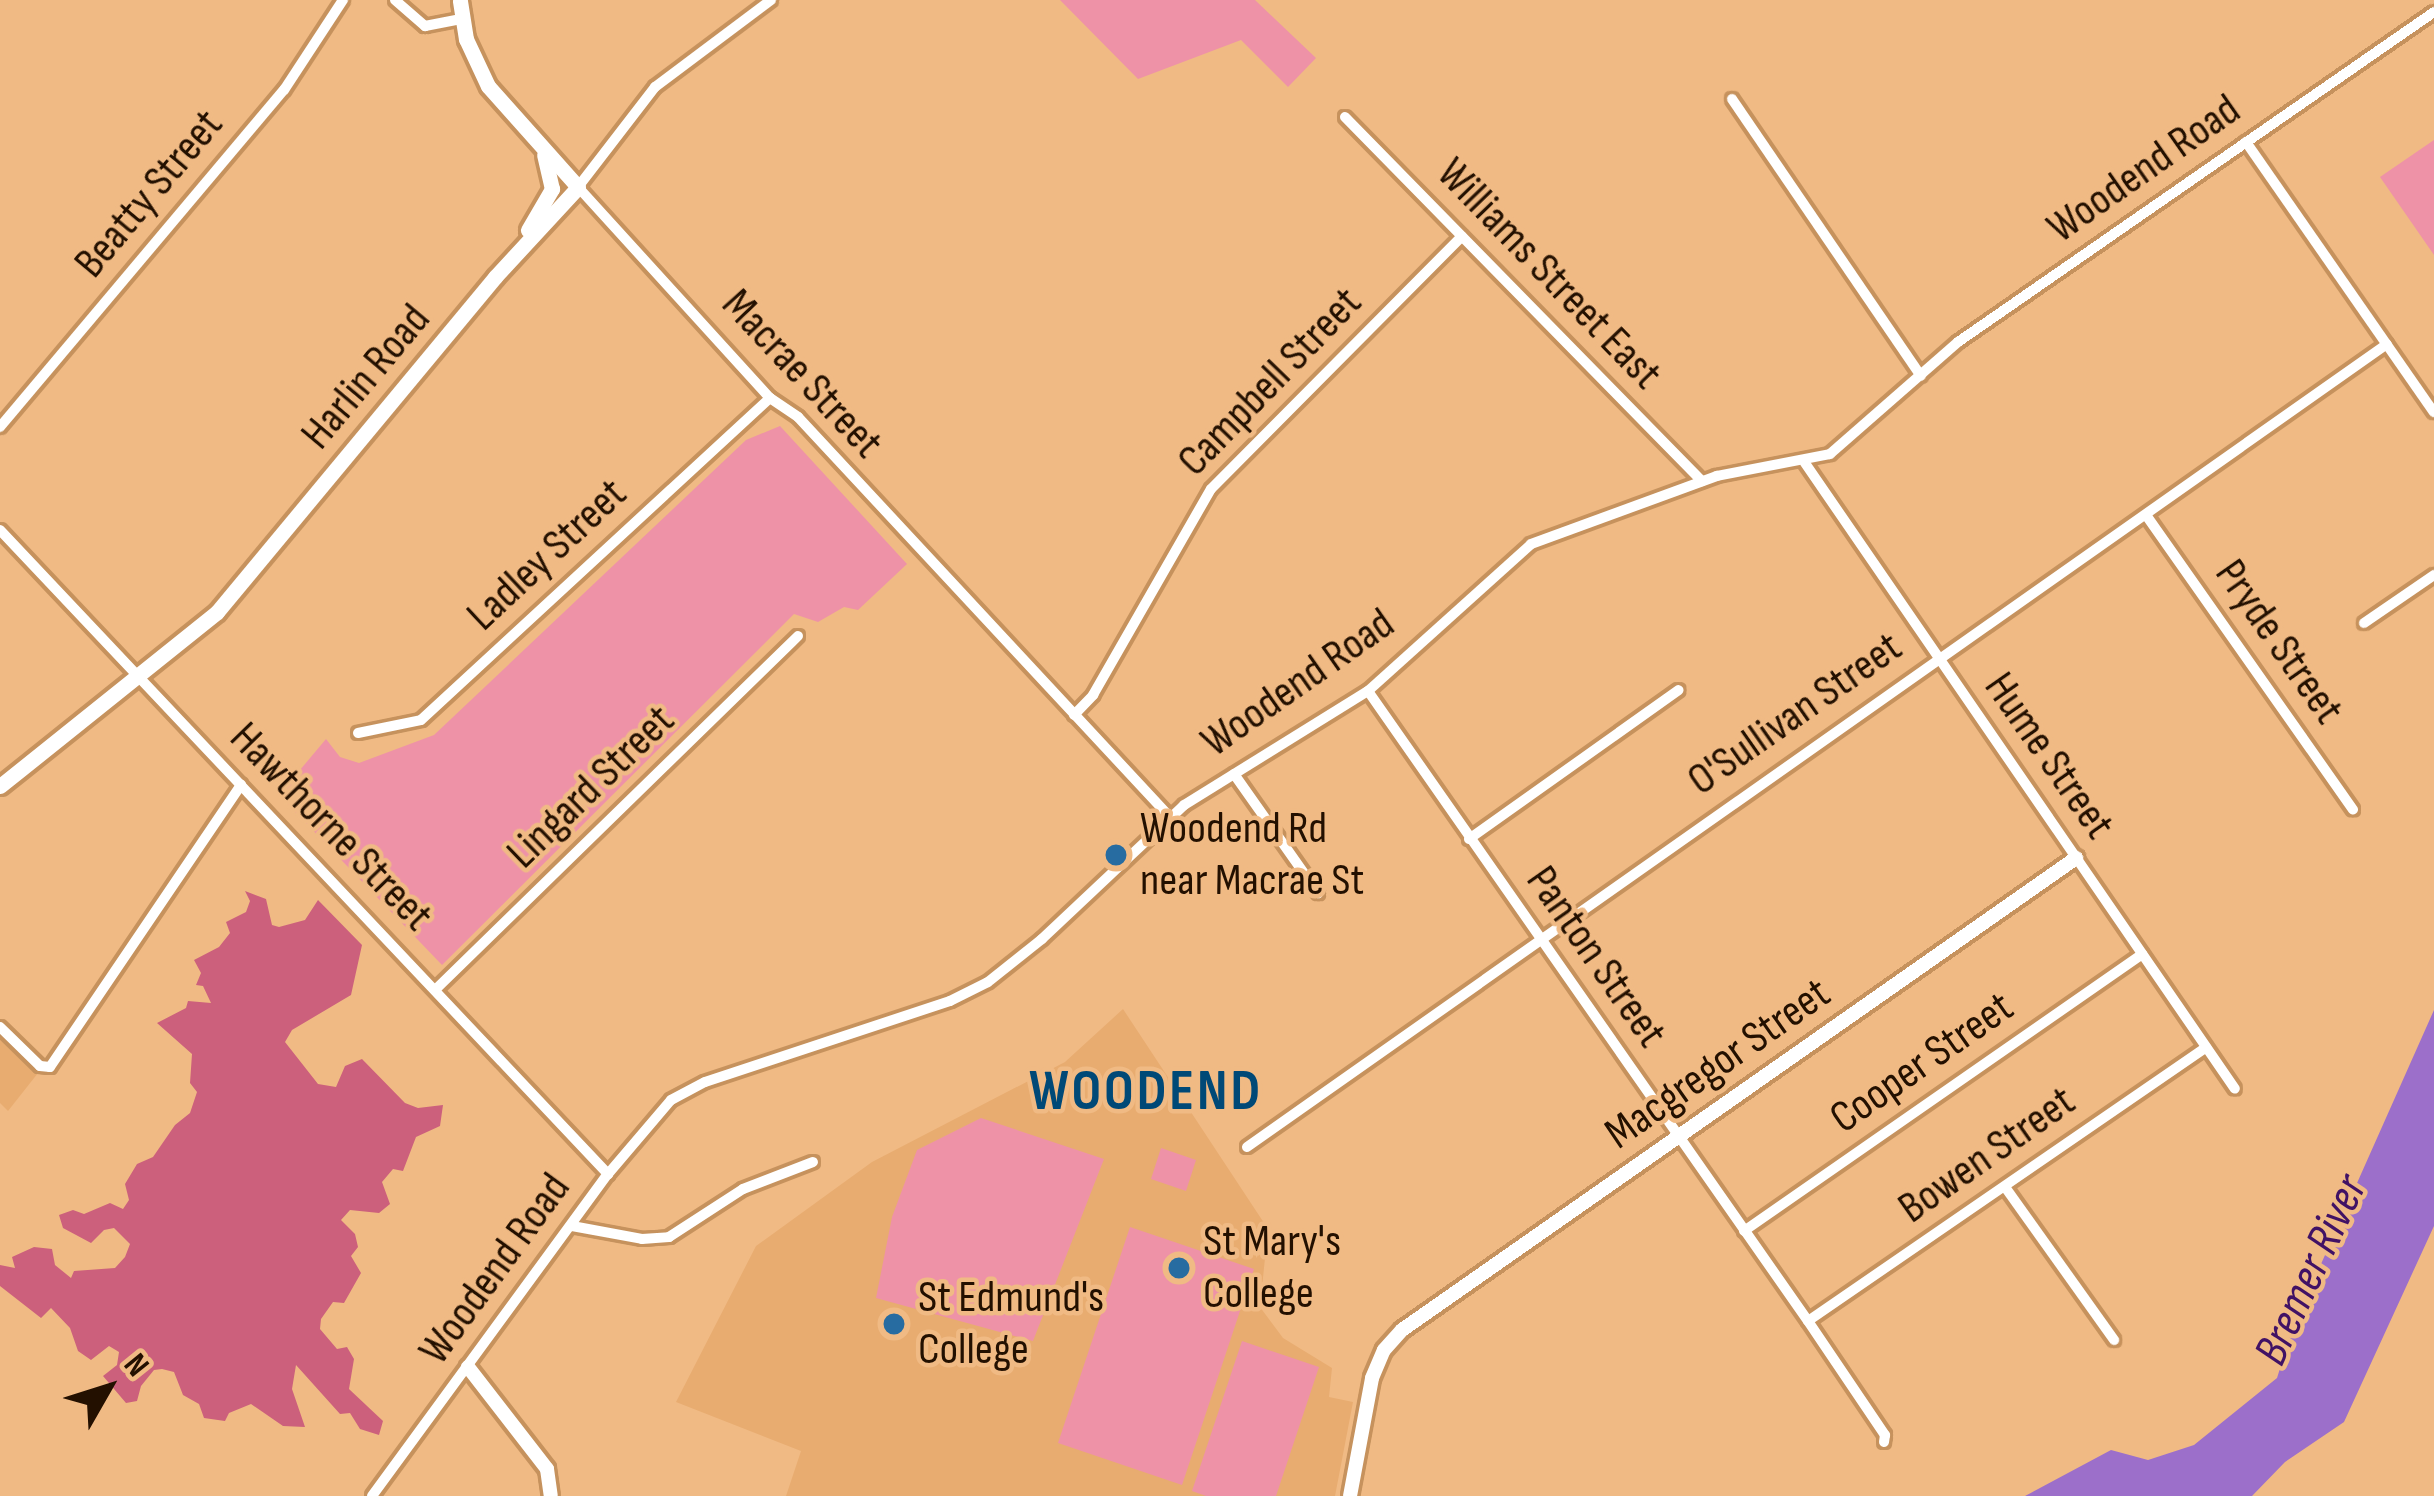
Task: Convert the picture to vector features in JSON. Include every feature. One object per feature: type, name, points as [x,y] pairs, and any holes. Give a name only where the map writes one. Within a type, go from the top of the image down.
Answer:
[{"type":"main road","name":"Macrae Street","points":[[460,0],[480,73],[578,187]]},
{"type":"main road","points":[[495,277],[550,197],[551,176],[541,147]]},
{"type":"main road","name":"Harlin Road","points":[[0,786],[140,679],[231,598],[495,277],[578,187]]},
{"type":"street","name":"Beatty Street","points":[[0,427],[284,90],[343,0]]},
{"type":"street","points":[[395,0],[425,26],[462,20]]},
{"type":"street","name":"Harlin Road","points":[[578,187],[655,88],[771,0]]},
{"type":"street","name":"Woodend Road","points":[[372,1496],[608,1174],[657,1112],[690,1088],[950,1001],[988,982],[1170,818],[1368,691],[1531,544],[1702,481],[1804,463],[1854,438],[1958,342],[2434,11]]},
{"type":"street","points":[[1732,99],[1921,376]]},
{"type":"street","name":"Williams Street East","points":[[1346,117],[1702,481]]},
{"type":"street","points":[[2246,142],[2434,412]]},
{"type":"street","name":"Macrae Street","points":[[578,187],[770,398],[798,417],[1170,818]]},
{"type":"street","name":"Campbell Street","points":[[1074,715],[1093,695],[1211,490],[1462,236]]},
{"type":"street","name":"O'Sullivan Street","points":[[1247,1147],[2387,344]]},
{"type":"street","name":"Ladley Street","points":[[358,734],[422,720],[770,398]]},
{"type":"street","name":"Hume Street","points":[[1804,463],[2235,1089]]},
{"type":"street","name":"Pryde Street","points":[[2146,515],[2353,810]]},
{"type":"street","name":"Hawthorne Street","points":[[0,530],[608,1174]]},
{"type":"street","points":[[2364,623],[2434,575]]},
{"type":"street","name":"Lingard Street","points":[[435,990],[798,636]]},
{"type":"street","points":[[1469,839],[1678,690]]},
{"type":"street","name":"Panton Street","points":[[1368,691],[1808,1322],[1885,1435],[1884,1442]]},
{"type":"street","points":[[1234,774],[1318,893]]},
{"type":"street","points":[[0,1027],[47,1068],[241,785]]},
{"type":"street","name":"Macgregor Street","points":[[1351,1496],[1372,1378],[1384,1350],[1402,1330],[2076,858]]},
{"type":"street","name":"Cooper Street","points":[[1744,1231],[2142,954]]},
{"type":"street","name":"Bowen Street","points":[[1808,1322],[2206,1047]]},
{"type":"street","points":[[572,1226],[642,1239],[669,1238],[743,1190],[813,1162]]},
{"type":"street","points":[[2005,1187],[2114,1340]]},
{"type":"street","points":[[468,1367],[547,1468],[551,1496]]},
{"type":"shaded area","points":[[1060,0],[1255,0],[1316,58],[1288,87],[1241,40],[1138,79]]},
{"type":"shaded area","points":[[2434,140],[2434,255],[2380,177]]},
{"type":"shaded area","points":[[780,426],[907,564],[858,610],[844,607],[818,622],[794,614],[442,965],[279,795],[326,739],[340,757],[359,763],[434,735],[746,440]]},
{"type":"shaded area","points":[[245,891],[266,899],[272,925],[279,927],[305,920],[318,900],[362,945],[351,995],[292,1030],[285,1042],[318,1084],[336,1087],[345,1066],[362,1059],[405,1103],[418,1108],[443,1105],[440,1126],[416,1137],[403,1171],[393,1169],[382,1182],[390,1204],[379,1213],[350,1210],[341,1220],[355,1234],[358,1247],[351,1256],[361,1273],[344,1303],[333,1302],[321,1319],[320,1329],[337,1349],[347,1347],[354,1359],[349,1389],[383,1421],[379,1435],[360,1429],[350,1413],[340,1414],[296,1365],[292,1389],[305,1427],[283,1426],[251,1404],[229,1413],[225,1421],[204,1418],[199,1404],[183,1395],[174,1372],[162,1369],[154,1370],[141,1386],[137,1401],[126,1403],[103,1376],[117,1365],[119,1352],[109,1346],[91,1360],[78,1351],[70,1328],[51,1308],[41,1318],[0,1286],[0,1265],[15,1268],[12,1257],[34,1247],[52,1249],[55,1265],[71,1278],[74,1271],[115,1268],[125,1257],[130,1244],[114,1228],[104,1230],[91,1243],[63,1228],[59,1215],[73,1210],[84,1214],[110,1203],[123,1209],[129,1200],[125,1184],[137,1164],[153,1157],[175,1125],[190,1113],[197,1092],[190,1083],[192,1054],[157,1023],[186,1008],[188,1001],[211,1003],[203,986],[196,985],[201,973],[194,960],[219,947],[230,933],[226,922],[246,912],[250,901]]},
{"type":"shaded area","name":"St Edmund's College","points":[[1123,1009],[1268,1229],[1260,1307],[1283,1338],[1332,1368],[1329,1397],[1353,1402],[1335,1496],[786,1496],[801,1451],[676,1402],[756,1246],[872,1162],[1065,1062]]},
{"type":"shaded area","name":"Bremer River","points":[[2434,1010],[2434,1226],[2344,1422],[2285,1462],[2252,1496],[2025,1496],[2111,1450],[2148,1460],[2194,1445],[2277,1378],[2293,1327]]},
{"type":"shaded area","points":[[0,1036],[38,1073],[8,1111],[0,1103]]},
{"type":"shaded area","points":[[981,1118],[1104,1159],[1033,1341],[876,1298],[892,1217],[917,1150]]},
{"type":"shaded area","points":[[1161,1148],[1196,1160],[1186,1191],[1151,1179]]},
{"type":"shaded area","points":[[1130,1227],[1254,1269],[1182,1485],[1058,1443]]},
{"type":"shaded area","points":[[1242,1341],[1319,1367],[1276,1496],[1206,1496],[1192,1491]]},
{"type":"place","name":"Woodend Rd near Macrae St","points":[[1116,855]]},
{"type":"place","name":"St Mary's College","points":[[1179,1268]]},
{"type":"place","name":"St Edmund's College","points":[[894,1324]]},
{"type":"district","name":"WOODEND","points":[[1146,1093]]}]
